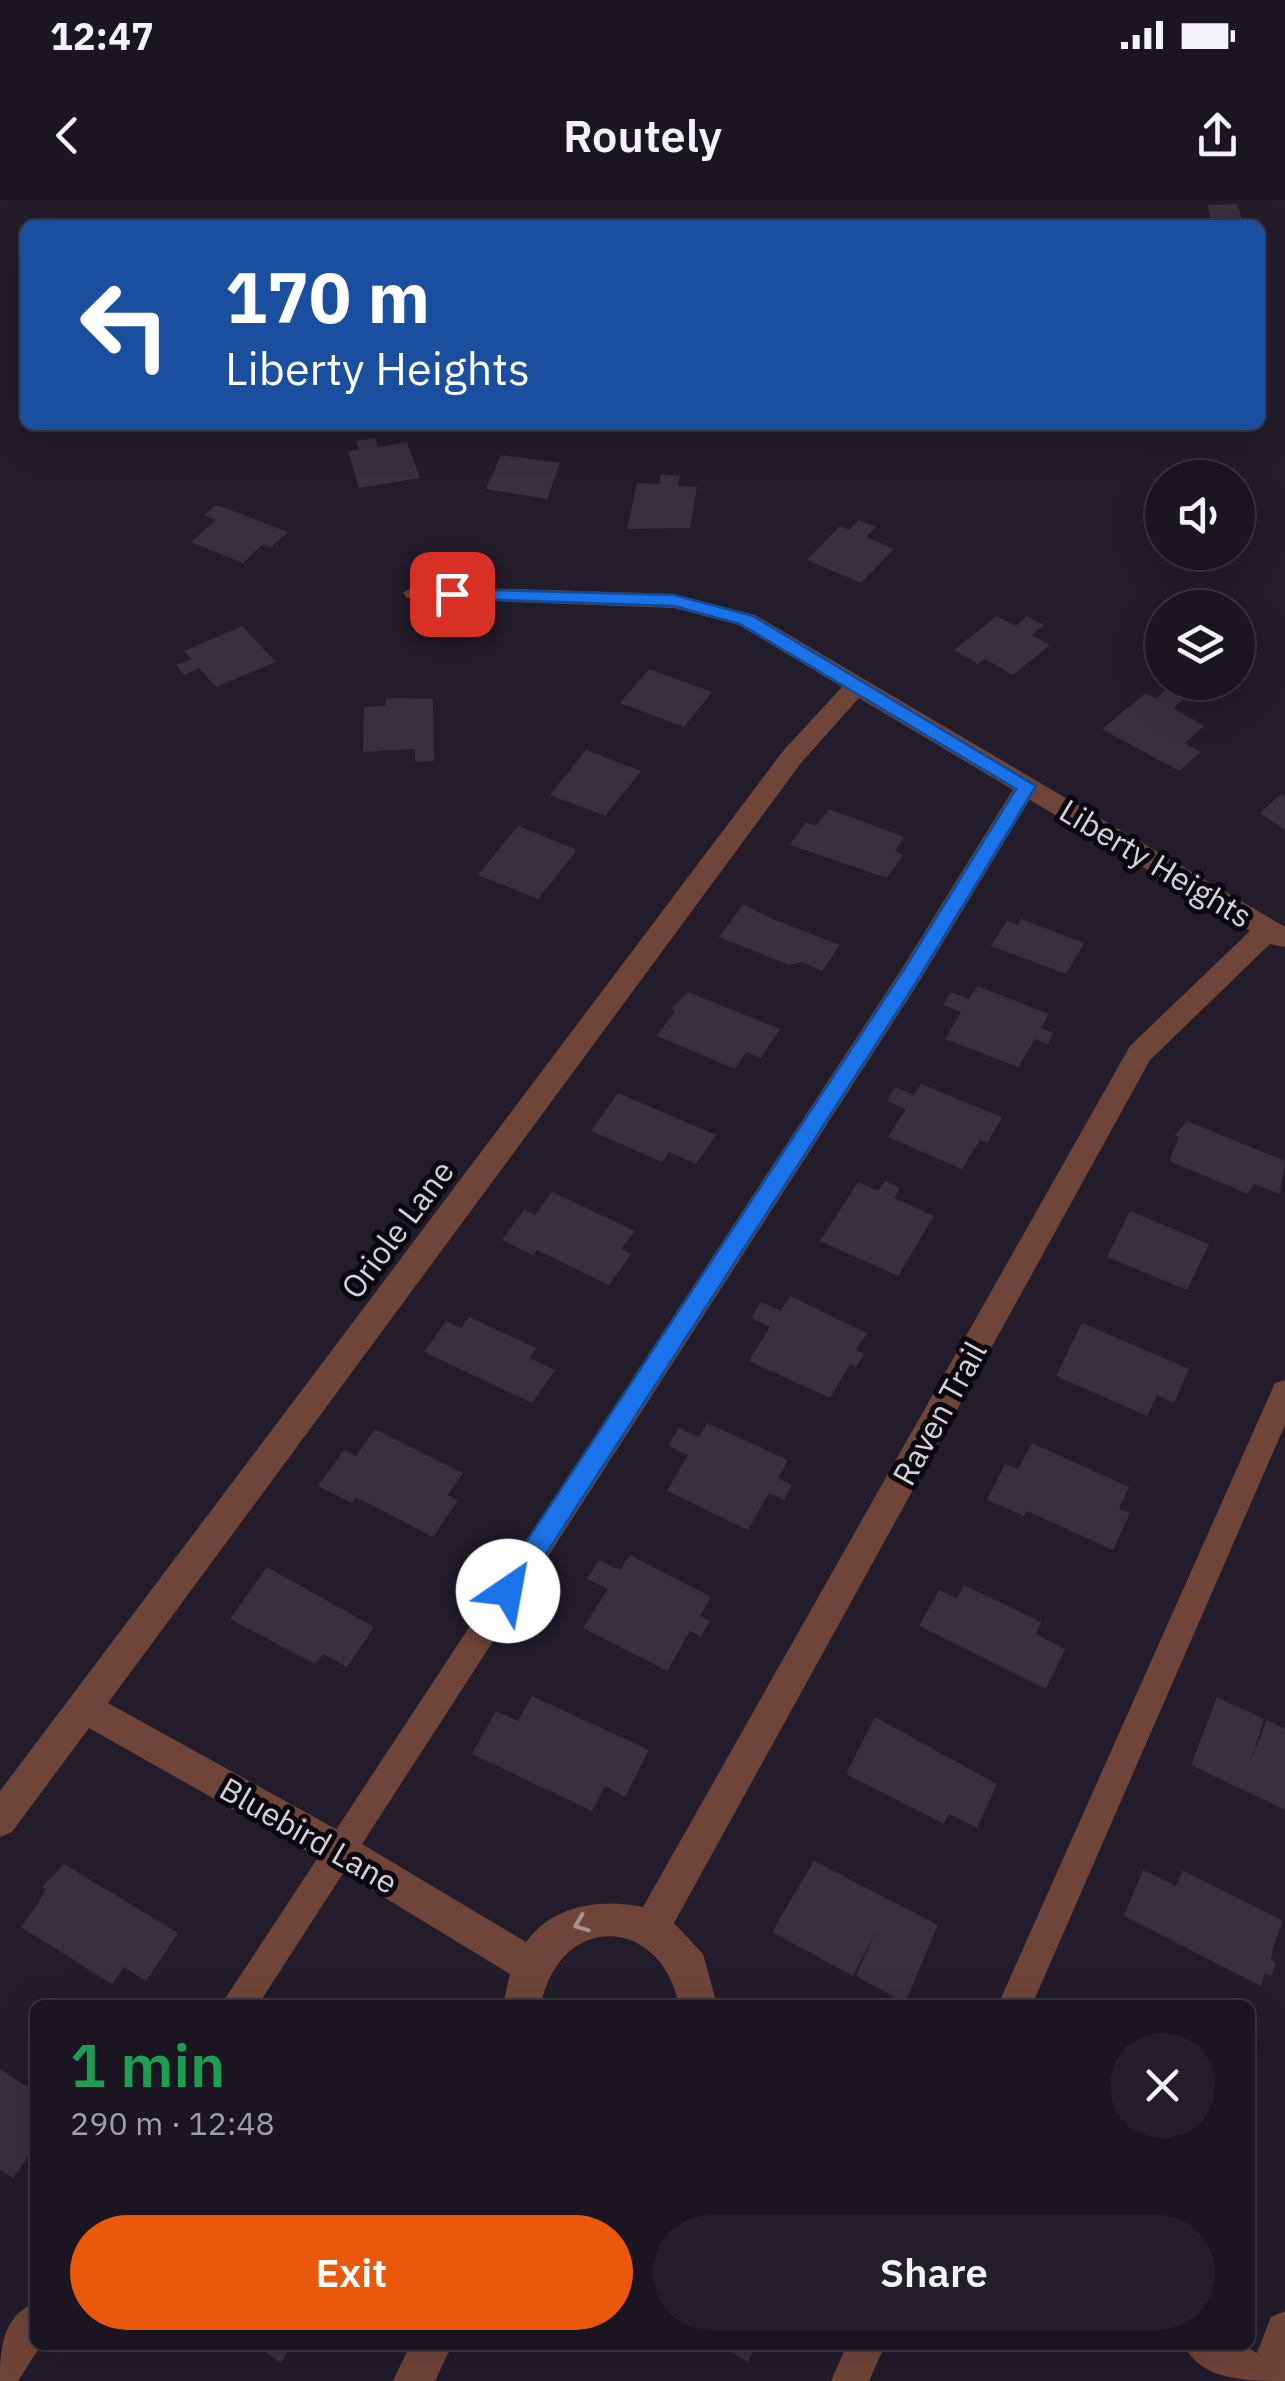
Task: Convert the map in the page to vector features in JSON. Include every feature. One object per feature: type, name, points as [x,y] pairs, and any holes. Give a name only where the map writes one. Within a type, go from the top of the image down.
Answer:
[{"type":"street","name":"Liberty Heights","points":[[415,593],[674,601],[747,620],[1277,935]]},
{"type":"street","name":"Oriole Lane","points":[[0,1820],[792,757],[857,686]]},
{"type":"street","name":"Raven Trail","points":[[652,1928],[1140,1053],[1277,935]]},
{"type":"street","name":"Bluebird Lane","points":[[85,1708],[338,1850],[530,1966]]},
{"type":"street","points":[[523,2000],[530,1966],[547,1943],[570,1927],[597,1918],[625,1918],[652,1928],[673,1944],[689,1966],[697,2000]]},
{"type":"street","points":[[1213,2350],[1267,2381],[1285,2332]]},
{"type":"street","points":[[413,2381],[429,2350]]},
{"type":"lane","points":[[241,2000],[910,976],[1027,786]]},
{"type":"lane","points":[[1017,2000],[1285,1392]]},
{"type":"lane","points":[[0,2375],[30,2328]]},
{"type":"lane","points":[[850,2381],[864,2350]]},
{"type":"building","points":[[1237,204],[1242,220],[1212,220],[1207,205]]},
{"type":"building","points":[[375,438],[378,447],[407,442],[420,478],[359,488],[348,451],[359,450],[356,441]]},
{"type":"building","points":[[501,455],[560,463],[547,499],[486,489]]},
{"type":"building","points":[[661,474],[680,476],[678,486],[697,487],[690,528],[627,529],[637,483],[659,484]]},
{"type":"building","points":[[216,505],[288,532],[270,548],[262,545],[243,563],[191,542],[216,520],[204,515]]},
{"type":"building","points":[[859,520],[876,527],[866,537],[894,549],[861,583],[807,560],[840,526],[849,530]]},
{"type":"building","points":[[997,616],[1016,626],[1027,616],[1044,625],[1032,635],[1050,645],[1013,675],[985,659],[978,664],[954,650]]},
{"type":"building","points":[[242,626],[276,662],[216,687],[199,668],[184,675],[176,665],[191,659],[184,651]]},
{"type":"building","points":[[649,669],[712,692],[684,727],[620,703]]},
{"type":"building","points":[[1145,694],[1145,700],[1183,700],[1173,708],[1204,726],[1185,743],[1201,752],[1179,771],[1102,729]]},
{"type":"building","points":[[386,699],[433,699],[434,761],[415,762],[415,749],[363,752],[364,707],[385,706]]},
{"type":"building","points":[[586,750],[641,771],[605,816],[550,795]]},
{"type":"building","points":[[1281,794],[1285,796],[1285,830],[1260,813]]},
{"type":"building","points":[[829,809],[904,837],[895,851],[903,855],[887,878],[790,845],[806,822],[816,826]]},
{"type":"building","points":[[518,826],[577,850],[538,899],[478,875]]},
{"type":"building","points":[[743,904],[840,945],[822,971],[802,962],[789,965],[719,937]]},
{"type":"building","points":[[1021,919],[1084,943],[1066,974],[991,946],[1007,921],[1018,925]]},
{"type":"building","points":[[977,986],[1049,1014],[1041,1028],[1053,1033],[1048,1044],[1035,1039],[1018,1067],[945,1039],[961,1012],[943,1005],[951,992],[969,999]]},
{"type":"building","points":[[688,992],[780,1029],[761,1058],[746,1052],[735,1069],[657,1036],[675,1011],[671,1009]]},
{"type":"building","points":[[921,1084],[1002,1117],[987,1143],[980,1140],[962,1169],[888,1137],[906,1109],[887,1101],[895,1087],[914,1095]]},
{"type":"building","points":[[618,1093],[716,1135],[696,1164],[669,1152],[662,1162],[591,1131]]},
{"type":"building","points":[[1187,1121],[1285,1161],[1280,1194],[1254,1184],[1248,1194],[1169,1161],[1179,1137],[1175,1135]]},
{"type":"building","points":[[885,1181],[900,1188],[894,1198],[934,1216],[898,1276],[820,1241],[858,1182],[878,1191]]},
{"type":"building","points":[[552,1192],[635,1231],[621,1249],[631,1254],[609,1285],[537,1250],[533,1255],[502,1240],[524,1210],[535,1215]]},
{"type":"building","points":[[1130,1211],[1209,1244],[1187,1290],[1107,1257]]},
{"type":"building","points":[[790,1296],[867,1333],[856,1350],[864,1354],[856,1367],[850,1364],[830,1398],[749,1361],[770,1327],[751,1318],[761,1302],[781,1311]]},
{"type":"building","points":[[469,1317],[536,1348],[529,1358],[555,1370],[532,1403],[424,1352],[446,1321],[461,1328]]},
{"type":"building","points":[[1082,1323],[1189,1369],[1174,1403],[1157,1395],[1147,1416],[1056,1376]]},
{"type":"building","points":[[707,1423],[788,1460],[778,1478],[792,1485],[784,1500],[769,1493],[748,1530],[667,1491],[688,1455],[668,1446],[679,1428],[699,1437]]},
{"type":"building","points":[[375,1429],[463,1473],[448,1495],[458,1500],[433,1537],[356,1497],[352,1503],[318,1486],[344,1450],[356,1456]]},
{"type":"building","points":[[1032,1443],[1129,1487],[1119,1509],[1130,1513],[1113,1550],[1027,1511],[1024,1516],[987,1500],[1005,1464],[1018,1469]]},
{"type":"building","points":[[630,1555],[711,1597],[700,1616],[710,1621],[701,1637],[690,1631],[667,1671],[583,1628],[608,1589],[587,1579],[599,1560],[620,1570]]},
{"type":"building","points":[[267,1567],[374,1627],[347,1667],[323,1654],[315,1664],[230,1619]]},
{"type":"building","points":[[964,1585],[1041,1622],[1036,1634],[1065,1649],[1046,1689],[919,1626],[939,1590],[957,1598]]},
{"type":"building","points":[[532,1696],[649,1750],[625,1797],[605,1786],[592,1811],[472,1754],[496,1711],[518,1721]]},
{"type":"building","points":[[1217,1697],[1264,1719],[1250,1763],[1267,1720],[1285,1729],[1285,1810],[1191,1765]]},
{"type":"building","points":[[875,1717],[997,1784],[977,1828],[949,1814],[944,1824],[846,1774]]},
{"type":"building","points":[[814,1861],[938,1925],[906,2000],[856,1976],[877,1929],[853,1976],[772,1932]]},
{"type":"building","points":[[64,1864],[178,1933],[146,1981],[124,1967],[112,1984],[21,1927],[46,1889],[42,1887]]},
{"type":"building","points":[[1143,1870],[1176,1886],[1183,1871],[1283,1921],[1273,1947],[1271,1960],[1276,1963],[1271,1976],[1265,1973],[1261,1986],[1124,1916]]},
{"type":"building","points":[[0,2069],[30,2089],[30,2154],[13,2178],[0,2170]]},
{"type":"building","points":[[262,2350],[288,2350],[281,2363]]},
{"type":"building","points":[[728,2350],[754,2350],[748,2362]]},
{"type":"route","points":[[452,594],[674,601],[747,620],[1027,786],[910,976],[508,1591]]}]
